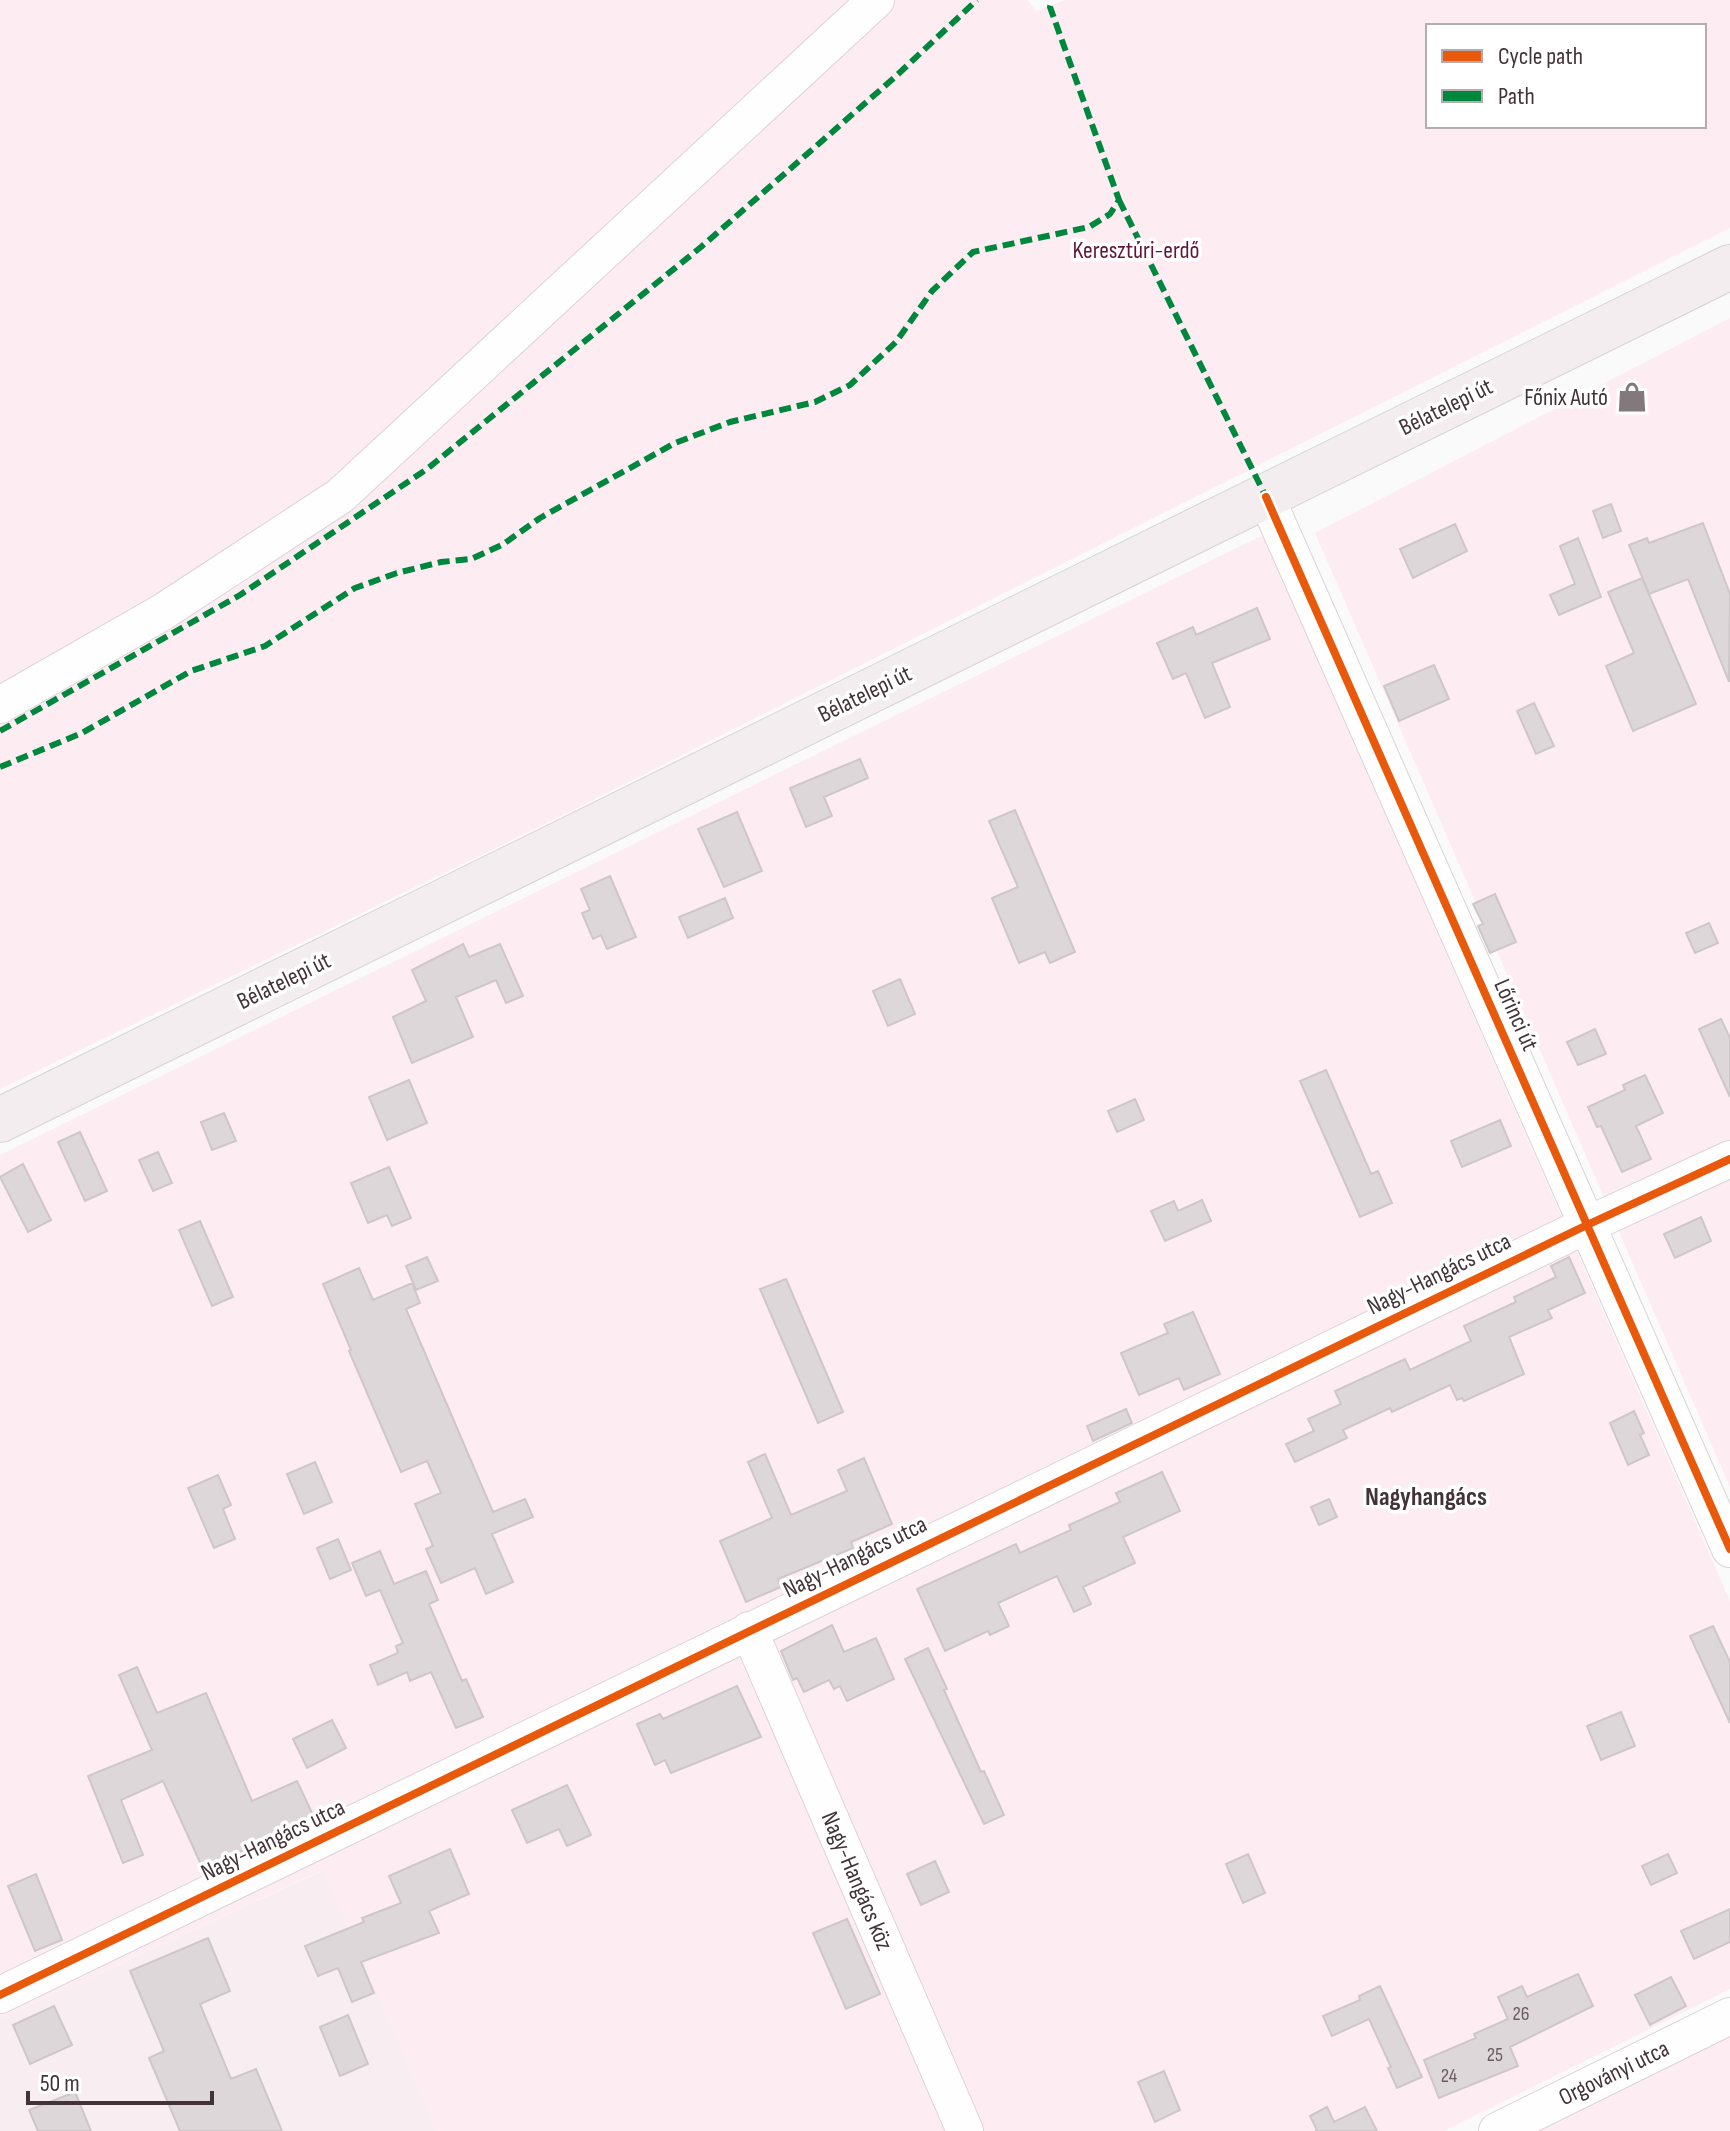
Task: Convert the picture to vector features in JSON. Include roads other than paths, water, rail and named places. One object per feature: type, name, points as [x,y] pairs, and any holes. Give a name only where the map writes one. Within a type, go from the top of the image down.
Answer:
[{"type":"main road","name":"Bélatelepi út","points":[[0,1120],[1730,267]]},
{"type":"street","points":[[0,705],[161,613],[340,496],[876,0]]},
{"type":"street","name":"Lőrinci út","points":[[1266,497],[1730,1549]]},
{"type":"street","name":"Nagy-Hangács utca","points":[[0,1995],[1587,1225],[1730,1159]]},
{"type":"street","name":"Nagy-Hangács köz","points":[[749,1630],[965,2131]]},
{"type":"street","name":"Orgoványi utca","points":[[1497,2131],[1730,2016]]},
{"type":"place","name":"Főnix Autó","points":[[1632,397]]},
{"type":"district","name":"Nagyhangács","points":[[1426,1497]]},
{"type":"park label","name":"Keresztúri-erdő","points":[[1136,250]]}]
